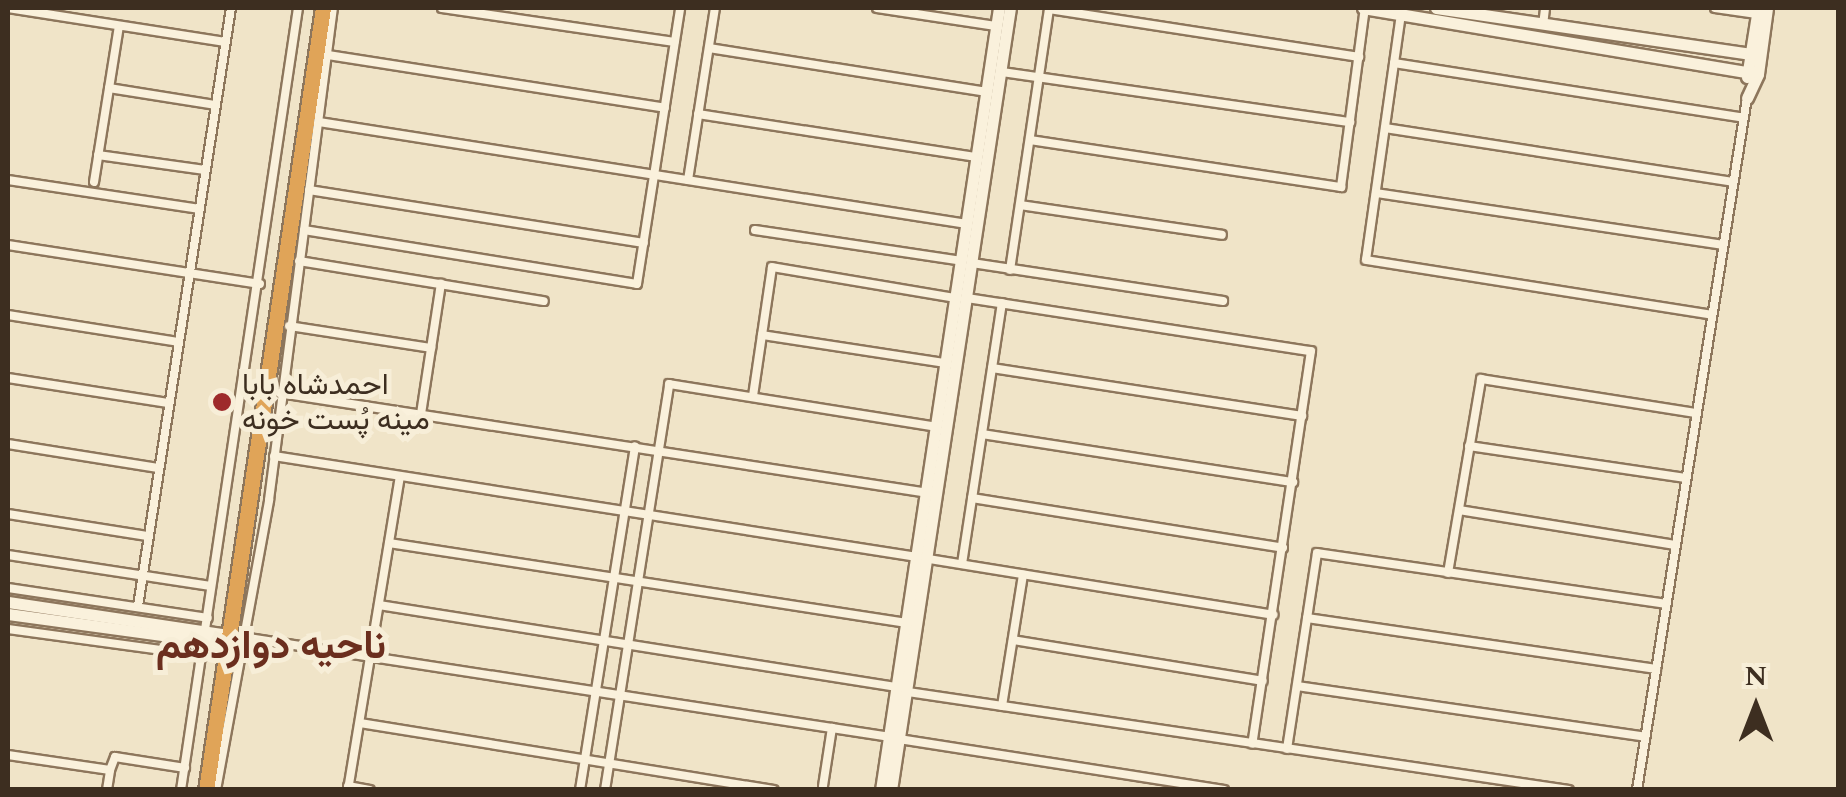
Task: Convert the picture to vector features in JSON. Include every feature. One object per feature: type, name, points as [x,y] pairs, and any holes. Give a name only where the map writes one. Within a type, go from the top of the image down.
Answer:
[{"type":"highway","points":[[206,790],[222,638],[314,8]]},
{"type":"highway","points":[[198,790],[323,8]]},
{"type":"street","points":[[8,8],[225,42]]},
{"type":"street","points":[[138,606],[231,8]]},
{"type":"street","points":[[222,638],[208,618],[211,586],[260,284],[298,8]]},
{"type":"street","points":[[216,790],[222,638],[274,456],[333,8]]},
{"type":"street","points":[[442,8],[675,42]]},
{"type":"street","points":[[304,230],[638,284],[680,8]]},
{"type":"street","points":[[688,180],[715,8]]},
{"type":"street","points":[[876,8],[996,26]]},
{"type":"street","points":[[967,262],[967,224],[998,8]]},
{"type":"street","points":[[891,790],[895,738],[967,262],[1010,8]]},
{"type":"street","points":[[1010,270],[1049,8],[1358,57]]},
{"type":"street","points":[[1030,140],[1341,188],[1364,8],[1752,73]]},
{"type":"street","points":[[1436,8],[1755,54]]},
{"type":"street","points":[[1542,25],[1545,8]]},
{"type":"street","points":[[1637,790],[1761,10],[1715,8]]},
{"type":"street","points":[[1402,14],[1366,260],[1712,315]]},
{"type":"street","points":[[94,182],[119,26]]},
{"type":"street","points":[[709,48],[986,92]]},
{"type":"street","points":[[328,56],[665,108]]},
{"type":"street","points":[[1394,63],[1744,118]]},
{"type":"street","points":[[1002,72],[1350,122]]},
{"type":"street","points":[[108,88],[215,105]]},
{"type":"street","points":[[698,114],[977,157]]},
{"type":"street","points":[[320,122],[967,224]]},
{"type":"street","points":[[1385,128],[1733,182]]},
{"type":"street","points":[[98,155],[206,170]]},
{"type":"street","points":[[8,180],[200,209]]},
{"type":"street","points":[[310,190],[644,244]]},
{"type":"street","points":[[1376,193],[1723,245]]},
{"type":"street","points":[[1020,205],[1222,235]]},
{"type":"street","points":[[755,230],[1224,301]]},
{"type":"street","points":[[8,246],[260,284]]},
{"type":"street","points":[[299,261],[544,300]]},
{"type":"street","points":[[754,396],[772,266],[1311,351],[1252,744]]},
{"type":"street","points":[[421,414],[441,284]]},
{"type":"street","points":[[902,690],[907,623],[923,558],[947,363],[962,298]]},
{"type":"street","points":[[962,564],[1002,303]]},
{"type":"street","points":[[8,315],[178,342]]},
{"type":"street","points":[[290,326],[431,348]]},
{"type":"street","points":[[762,335],[947,363]]},
{"type":"street","points":[[992,368],[1302,416]]},
{"type":"street","points":[[8,378],[168,403]]},
{"type":"street","points":[[1448,572],[1480,379],[1696,413]]},
{"type":"street","points":[[605,790],[669,384],[938,427]]},
{"type":"street","points":[[280,394],[928,493]]},
{"type":"street","points":[[982,434],[1293,482]]},
{"type":"street","points":[[8,444],[158,468]]},
{"type":"street","points":[[580,790],[636,446]]},
{"type":"street","points":[[1469,446],[1686,478]]},
{"type":"street","points":[[274,456],[1274,616]]},
{"type":"street","points":[[370,790],[348,788],[400,476]]},
{"type":"street","points":[[972,498],[1283,548]]},
{"type":"street","points":[[1458,510],[1676,545]]},
{"type":"street","points":[[8,514],[147,536]]},
{"type":"street","points":[[388,543],[907,623]]},
{"type":"street","points":[[1287,749],[1317,553],[1666,604]]},
{"type":"street","points":[[8,555],[211,586]]},
{"type":"street","points":[[1002,706],[1023,574]]},
{"type":"street","points":[[8,588],[208,618]]},
{"type":"street","points":[[8,602],[222,638]]},
{"type":"street","points":[[379,605],[628,648],[1569,790]]},
{"type":"street","points":[[8,614],[370,655],[1224,790]]},
{"type":"street","points":[[1308,618],[1656,668]]},
{"type":"street","points":[[8,629],[204,656]]},
{"type":"street","points":[[181,790],[204,656],[222,638]]},
{"type":"street","points":[[1013,640],[1263,680]]},
{"type":"street","points":[[1296,686],[1645,737]]},
{"type":"street","points":[[360,723],[774,790]]},
{"type":"street","points":[[824,786],[832,728]]},
{"type":"street","points":[[882,790],[895,738]]},
{"type":"street","points":[[8,754],[110,770]]},
{"type":"street","points":[[107,790],[115,757],[185,768]]},
{"type":"place","name":"احمدشاه بابا مینه پُست خونه","points":[[222,402]]},
{"type":"district","name":"ناحیه دوازدهم","points":[[271,647]]}]
